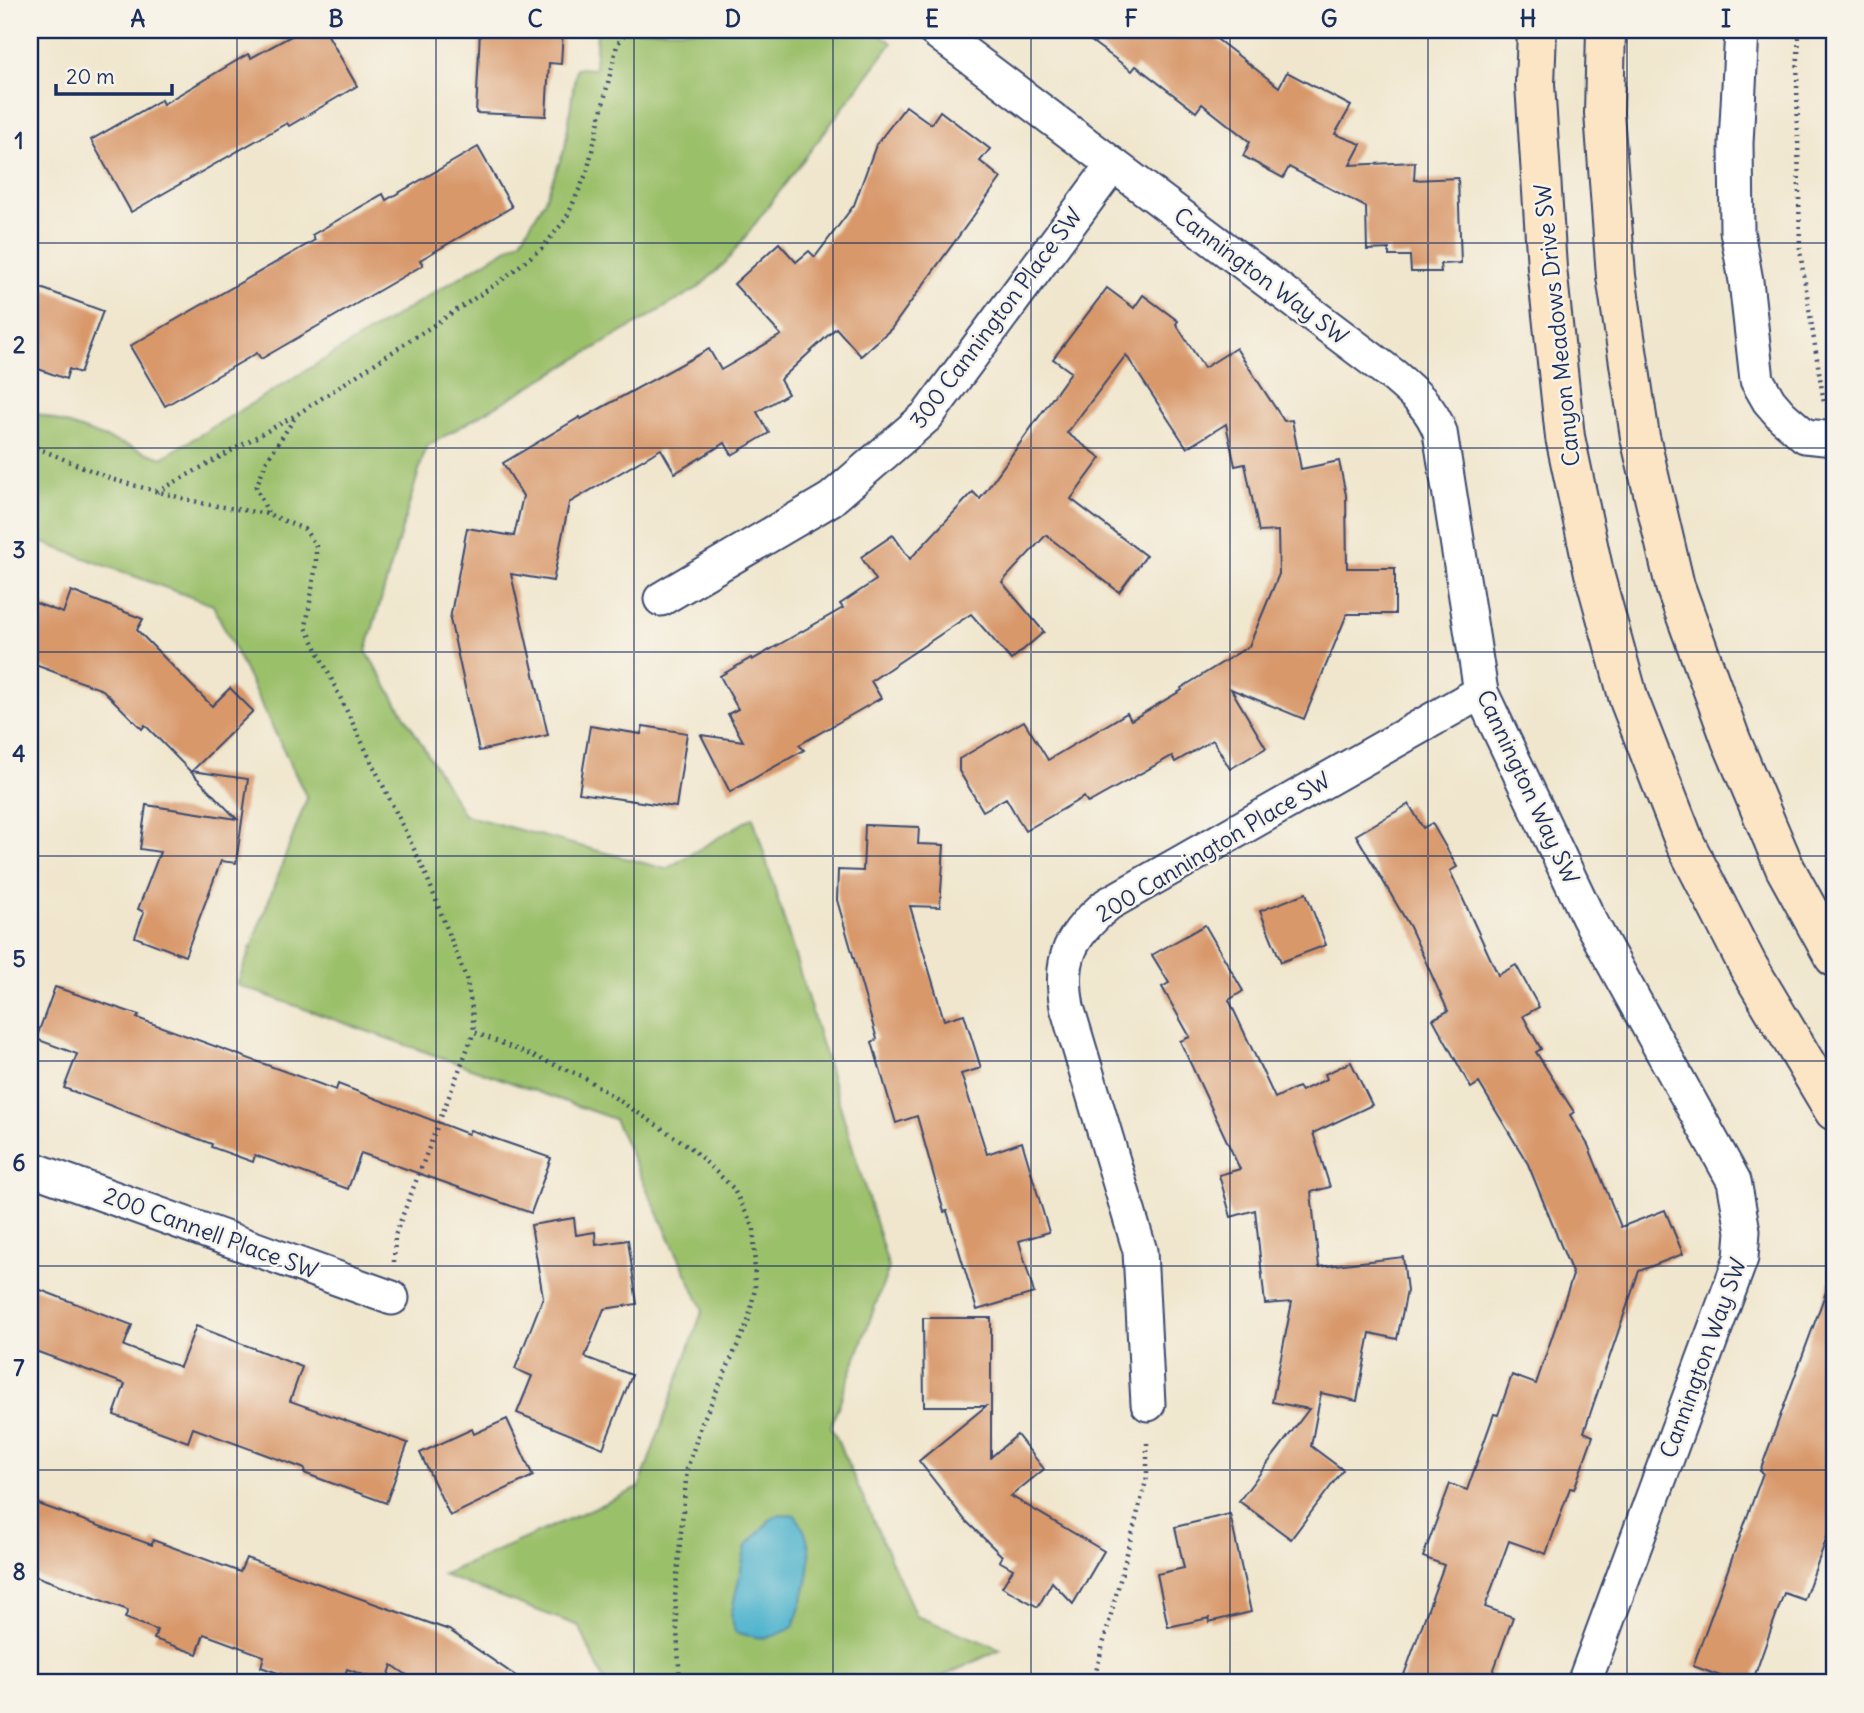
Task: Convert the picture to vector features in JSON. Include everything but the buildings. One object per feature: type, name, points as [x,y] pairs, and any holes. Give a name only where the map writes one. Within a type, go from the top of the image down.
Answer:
[{"type":"main road","name":"Canyon Meadows Drive SW","points":[[1537,30],[1535,84],[1550,294],[1565,437],[1594,573],[1629,700],[1685,843],[1748,966],[1834,1111]]},
{"type":"main road","points":[[1606,30],[1604,113],[1616,275],[1640,437],[1675,586],[1731,740],[1785,868],[1834,957]]},
{"type":"street","name":"Cannington Way SW","points":[[934,30],[1395,376],[1427,406],[1440,432],[1481,692],[1588,917],[1734,1181],[1743,1231],[1741,1258],[1584,1683]]},
{"type":"street","points":[[1742,30],[1736,143],[1737,231],[1746,281],[1756,380],[1775,409],[1805,436],[1830,427]]},
{"type":"street","name":"300 Cannington Place SW","points":[[661,599],[831,499],[927,416],[1112,166]]},
{"type":"street","name":"200 Cannington Place SW","points":[[1148,1404],[1140,1251],[1067,1007],[1064,989],[1065,969],[1076,933],[1108,904],[1481,692]]},
{"type":"street","name":"200 Cannell Place SW","points":[[30,1168],[392,1297]]},
{"type":"path","points":[[156,492],[296,415],[498,283],[542,248],[566,219],[587,172],[617,45],[627,30]]},
{"type":"path","points":[[1799,30],[1797,82],[1800,251],[1830,427]]},
{"type":"path","points":[[268,514],[256,487],[268,460],[296,415]]},
{"type":"path","points":[[30,445],[114,480],[205,504],[268,514],[304,529],[316,544],[316,565],[306,627],[425,872],[466,978],[472,1009],[474,1032],[396,1235],[392,1297]]},
{"type":"path","points":[[1834,478],[1831,489],[1834,500]]},
{"type":"path","points":[[474,1032],[582,1076],[690,1147],[733,1188],[754,1228],[755,1289],[748,1322],[702,1423],[687,1469],[675,1596],[680,1683]]},
{"type":"path","points":[[1093,1683],[1147,1476],[1148,1404]]},
{"type":"green space","points":[[597,30],[874,30],[892,43],[726,262],[698,288],[426,447],[366,651],[464,815],[666,869],[753,817],[889,1268],[831,1426],[916,1616],[1001,1649],[929,1683],[605,1683],[579,1626],[442,1575],[639,1488],[703,1309],[614,1119],[237,985],[307,798],[213,605],[30,538],[30,411],[162,458],[521,240],[544,202],[565,148],[576,68],[595,69]]},
{"type":"water","points":[[780,1514],[795,1515],[803,1528],[810,1556],[803,1599],[793,1627],[765,1638],[735,1632],[731,1615],[746,1546],[770,1520]]}]
